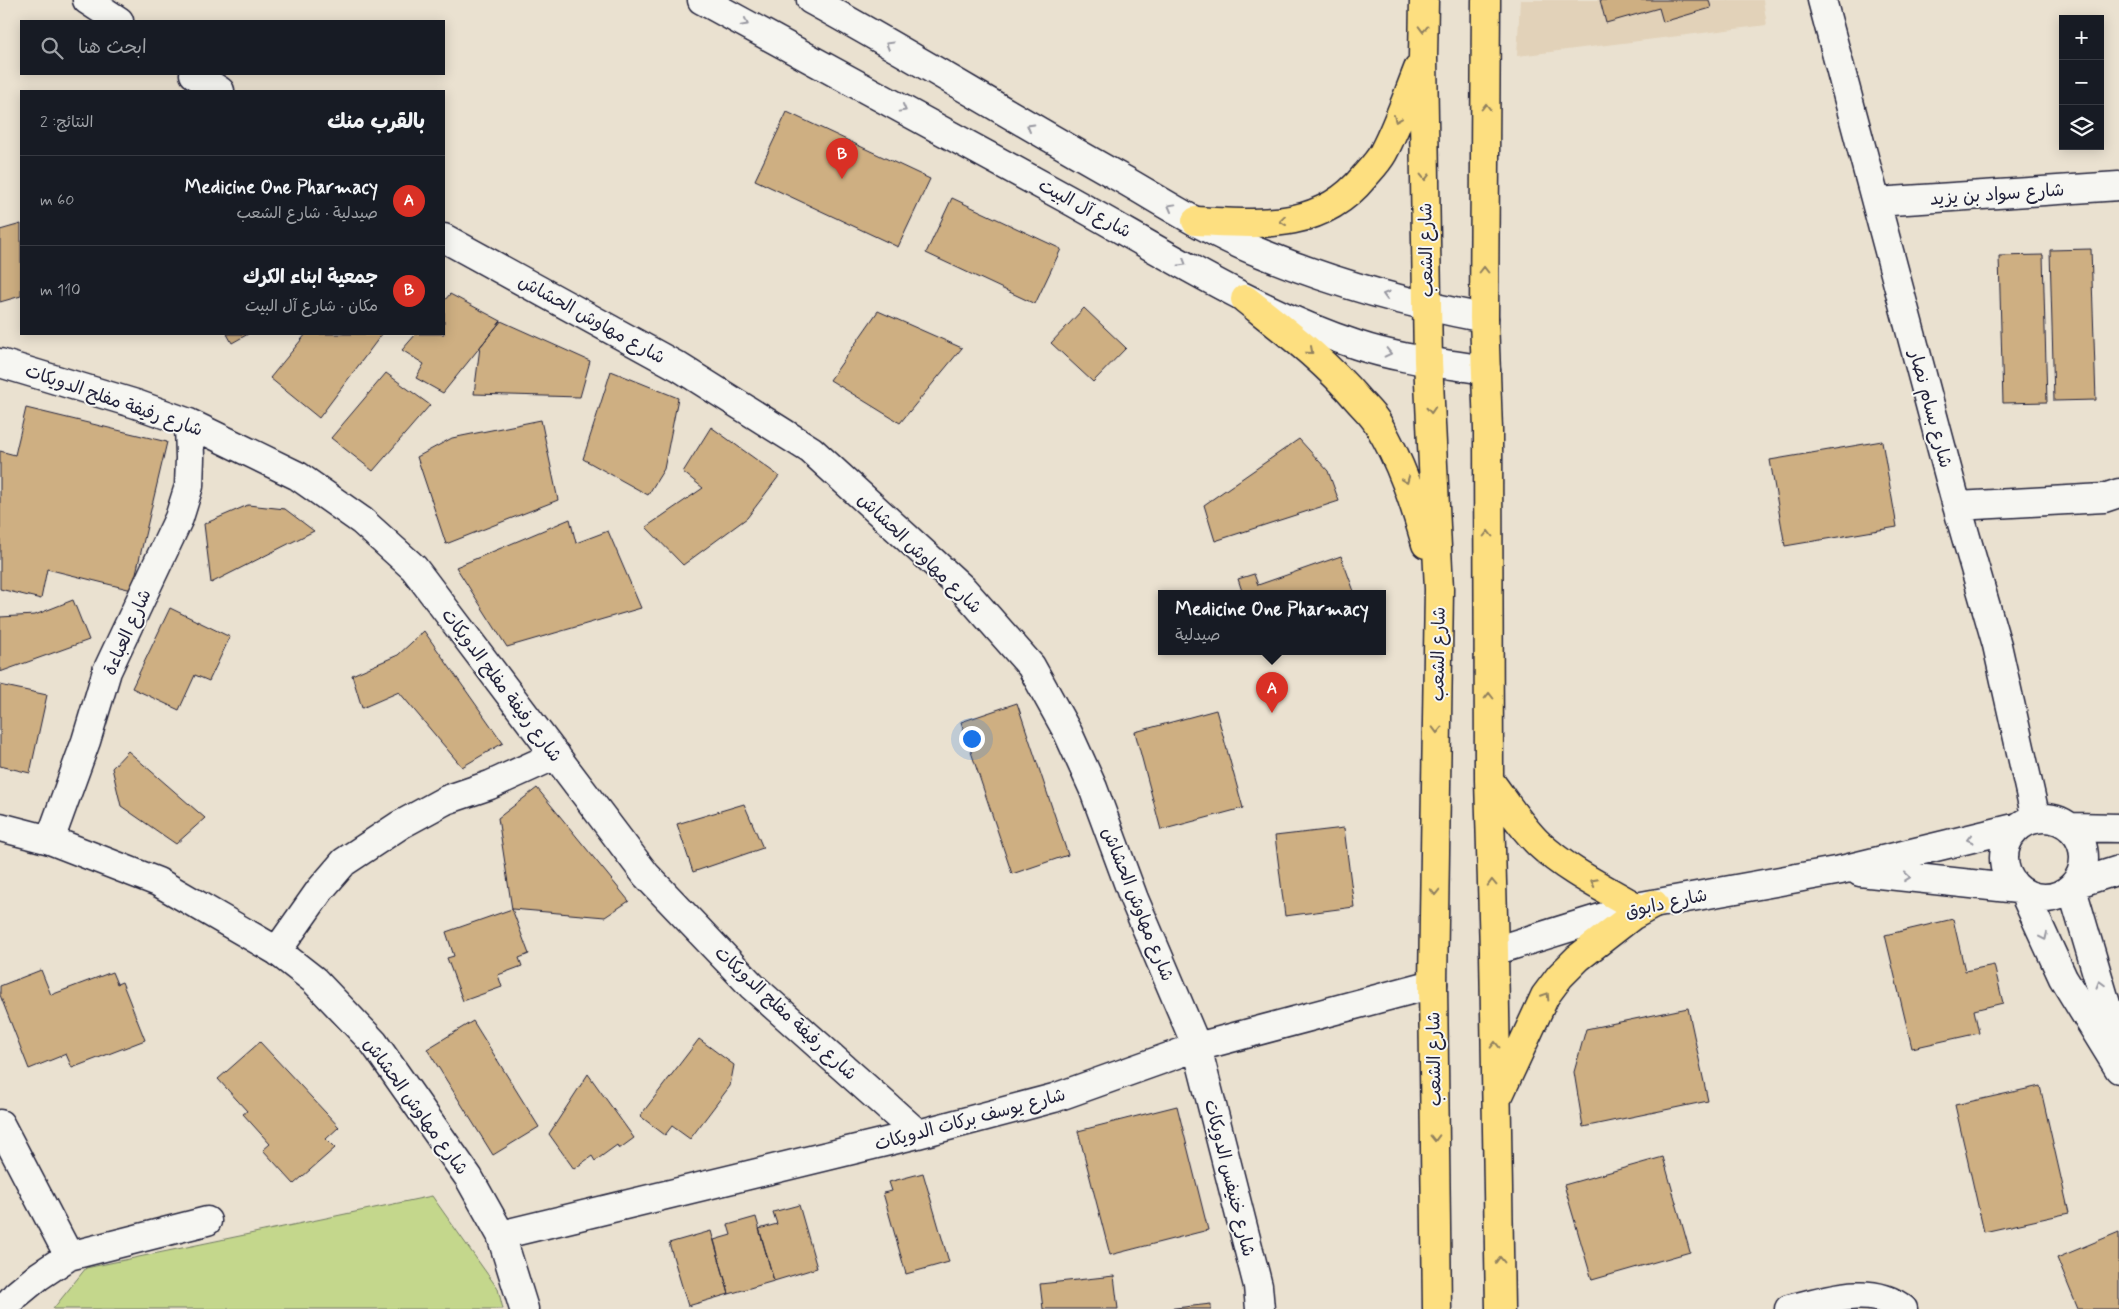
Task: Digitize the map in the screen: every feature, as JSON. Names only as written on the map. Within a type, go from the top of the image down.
[{"type":"main road","name":"شارع الشعب","points":[[1424,0],[1423,58],[1428,361],[1440,589],[1434,984],[1437,1309]]},
{"type":"main road","points":[[1486,0],[1484,318],[1488,430],[1489,780],[1500,1309]]},
{"type":"main road","points":[[1196,221],[1278,222],[1307,216],[1338,203],[1353,191],[1383,154],[1423,58]]},
{"type":"main road","points":[[1245,299],[1312,352],[1345,385],[1377,422],[1396,456],[1412,494],[1440,589]]},
{"type":"main road","points":[[1489,780],[1526,830],[1567,868],[1645,905],[1578,958],[1544,996],[1496,1103]]},
{"type":"street","points":[[87,0],[117,20]]},
{"type":"street","name":"شارع آل البيت","points":[[702,0],[1144,241],[1245,299],[1359,346],[1428,361],[1486,370]]},
{"type":"street","name":"شارع بسام نصار","points":[[1822,0],[1957,506],[1997,644],[2027,823]]},
{"type":"street","points":[[822,3],[1031,128],[1196,221],[1261,254],[1332,280],[1427,307],[1484,318]]},
{"type":"street","points":[[196,75],[218,90]]},
{"type":"street","name":"شارع سواد بن يزيد","points":[[1876,202],[2119,186]]},
{"type":"street","name":"شارع مهاوش الحشاش","points":[[445,239],[679,367],[811,450],[963,589],[1031,666],[1068,733],[1093,788],[1134,899],[1197,1047]]},
{"type":"street","name":"شارع رفيفة مفلح الدويكات","points":[[0,363],[189,422],[298,476],[369,526],[414,568],[646,875],[752,986],[918,1134]]},
{"type":"street","name":"شارع العباءة","points":[[50,840],[86,741],[108,671],[179,518],[189,486],[189,422]]},
{"type":"street","points":[[1957,506],[2104,498],[2119,493]]},
{"type":"street","points":[[277,951],[320,890],[344,862],[400,826],[446,800],[490,785],[556,755]]},
{"type":"street","points":[[2119,1048],[2074,886],[2082,873],[2085,861],[2084,849],[2079,837],[2071,827],[2060,820],[2048,818],[2027,823],[2010,836],[2003,858],[2010,880],[2021,891],[2063,978],[2119,1069]]},
{"type":"street","name":"شارع دابوق","points":[[1494,951],[1645,905],[1841,870],[2027,823]]},
{"type":"street","name":"شارع مهاوش الحشاش","points":[[0,827],[50,840],[158,882],[277,951],[314,980],[374,1043],[469,1178],[501,1235],[524,1309]]},
{"type":"street","points":[[2071,827],[2119,828]]},
{"type":"street","name":"شارع دابوق","points":[[1841,870],[2021,891]]},
{"type":"street","points":[[2021,891],[2043,899],[2063,894],[2074,886],[2119,870]]},
{"type":"street","name":"شارع يوسف بركات الدويكات","points":[[501,1235],[918,1134],[1054,1098],[1197,1047],[1434,984]]},
{"type":"street","name":"شارع خنيفس الدويكات","points":[[1197,1047],[1258,1286],[1260,1309]]},
{"type":"street","points":[[0,1124],[69,1256]]},
{"type":"street","points":[[4,1309],[16,1295],[39,1276],[69,1256],[208,1221]]},
{"type":"street","points":[[1789,1309],[1840,1297],[1861,1296],[1882,1297],[1903,1309]]},
{"type":"shaded area","points":[[1520,0],[1763,0],[1767,25],[1517,56]]},
{"type":"green space","points":[[432,1196],[498,1289],[503,1309],[53,1309],[86,1268]]},
{"type":"building","points":[[1600,0],[1709,0],[1711,8],[1663,22],[1659,8],[1606,23]]},
{"type":"building","points":[[787,112],[930,179],[898,247],[755,180]]},
{"type":"building","points":[[952,198],[1061,249],[1035,304],[926,253]]},
{"type":"building","points":[[20,224],[20,296],[0,302],[0,230]]},
{"type":"building","points":[[2091,249],[2096,400],[2054,401],[2050,250]]},
{"type":"building","points":[[2043,255],[2047,402],[2003,403],[1999,256]]},
{"type":"building","points":[[450,294],[501,321],[443,393],[416,378],[424,364],[402,350],[415,335],[445,335],[445,300]]},
{"type":"building","points":[[1084,308],[1126,348],[1093,382],[1051,343]]},
{"type":"building","points":[[878,311],[962,348],[900,423],[830,380]]},
{"type":"building","points":[[501,321],[590,361],[580,397],[474,394],[480,347]]},
{"type":"building","points":[[228,335],[246,335],[232,343]]},
{"type":"building","points":[[305,335],[381,335],[319,418],[270,378]]},
{"type":"building","points":[[611,371],[678,398],[664,469],[648,495],[583,459]]},
{"type":"building","points":[[386,373],[430,405],[373,471],[331,438]]},
{"type":"building","points":[[26,408],[167,442],[132,590],[47,569],[41,599],[0,589],[0,451],[15,455]]},
{"type":"building","points":[[541,420],[558,500],[446,544],[417,457],[452,438]]},
{"type":"building","points":[[711,427],[779,476],[747,518],[683,565],[646,527],[703,488],[683,472]]},
{"type":"building","points":[[1299,439],[1328,471],[1339,501],[1215,541],[1204,505]]},
{"type":"building","points":[[1882,441],[1897,527],[1785,546],[1770,460]]},
{"type":"building","points":[[248,505],[285,509],[314,531],[211,583],[204,524]]},
{"type":"building","points":[[570,519],[576,543],[608,531],[641,608],[507,647],[456,567]]},
{"type":"building","points":[[1341,556],[1354,590],[1242,590],[1238,579],[1254,574],[1258,585]]},
{"type":"building","points":[[73,600],[89,640],[0,672],[0,617],[35,615]]},
{"type":"building","points":[[170,608],[230,637],[209,681],[195,675],[179,710],[132,688]]},
{"type":"building","points":[[424,631],[503,743],[462,767],[399,692],[362,708],[352,675],[398,655]]},
{"type":"building","points":[[0,685],[47,695],[30,773],[0,766]]},
{"type":"building","points":[[1017,703],[1068,855],[1012,874],[961,722]]},
{"type":"building","points":[[1216,710],[1243,808],[1161,830],[1135,732]]},
{"type":"building","points":[[128,751],[205,818],[176,844],[121,806],[112,768]]},
{"type":"building","points":[[537,788],[629,901],[605,917],[512,909],[498,818]]},
{"type":"building","points":[[744,804],[763,848],[693,872],[677,824]]},
{"type":"building","points":[[1344,828],[1354,907],[1285,916],[1275,836]]},
{"type":"building","points":[[512,909],[529,954],[519,958],[522,966],[498,975],[502,987],[463,1001],[447,958],[454,956],[446,932]]},
{"type":"building","points":[[1953,919],[1965,971],[1994,965],[2003,1003],[1974,1010],[1979,1033],[1912,1048],[1885,935]]},
{"type":"building","points":[[41,970],[51,995],[112,972],[117,984],[122,982],[145,1040],[72,1068],[66,1054],[29,1069],[0,995],[0,986]]},
{"type":"building","points":[[1688,1008],[1708,1101],[1583,1127],[1574,1072],[1586,1029]]},
{"type":"building","points":[[473,1021],[539,1127],[493,1155],[427,1049]]},
{"type":"building","points":[[699,1039],[734,1065],[730,1086],[690,1139],[672,1126],[665,1135],[640,1116]]},
{"type":"building","points":[[260,1042],[339,1127],[326,1139],[335,1148],[294,1184],[263,1150],[270,1144],[243,1114],[247,1111],[218,1079]]},
{"type":"building","points":[[588,1074],[634,1138],[619,1149],[617,1145],[595,1161],[592,1156],[574,1169],[549,1134]]},
{"type":"building","points":[[2040,1086],[2069,1213],[1984,1232],[1955,1105]]},
{"type":"building","points":[[1177,1106],[1208,1230],[1110,1255],[1078,1131]]},
{"type":"building","points":[[1663,1157],[1690,1252],[1592,1280],[1564,1185]]},
{"type":"building","points":[[923,1173],[949,1262],[906,1274],[883,1193],[892,1191],[889,1182]]},
{"type":"building","points":[[799,1205],[817,1268],[774,1281],[759,1229],[777,1224],[773,1212]]},
{"type":"building","points":[[756,1217],[774,1281],[729,1294],[714,1240],[731,1235],[728,1225]]},
{"type":"building","points":[[711,1231],[729,1294],[688,1306],[669,1243]]},
{"type":"building","points":[[2119,1232],[2119,1309],[2078,1309],[2057,1258]]},
{"type":"building","points":[[1114,1276],[1118,1309],[1043,1309],[1040,1284]]},
{"type":"building","points":[[1211,1304],[1211,1309],[1166,1309]]},
{"type":"place","name":"جمعية ابناء الكرك","points":[[842,179]]},
{"type":"place","name":"Medicine One Pharmacy","points":[[1272,713]]}]
